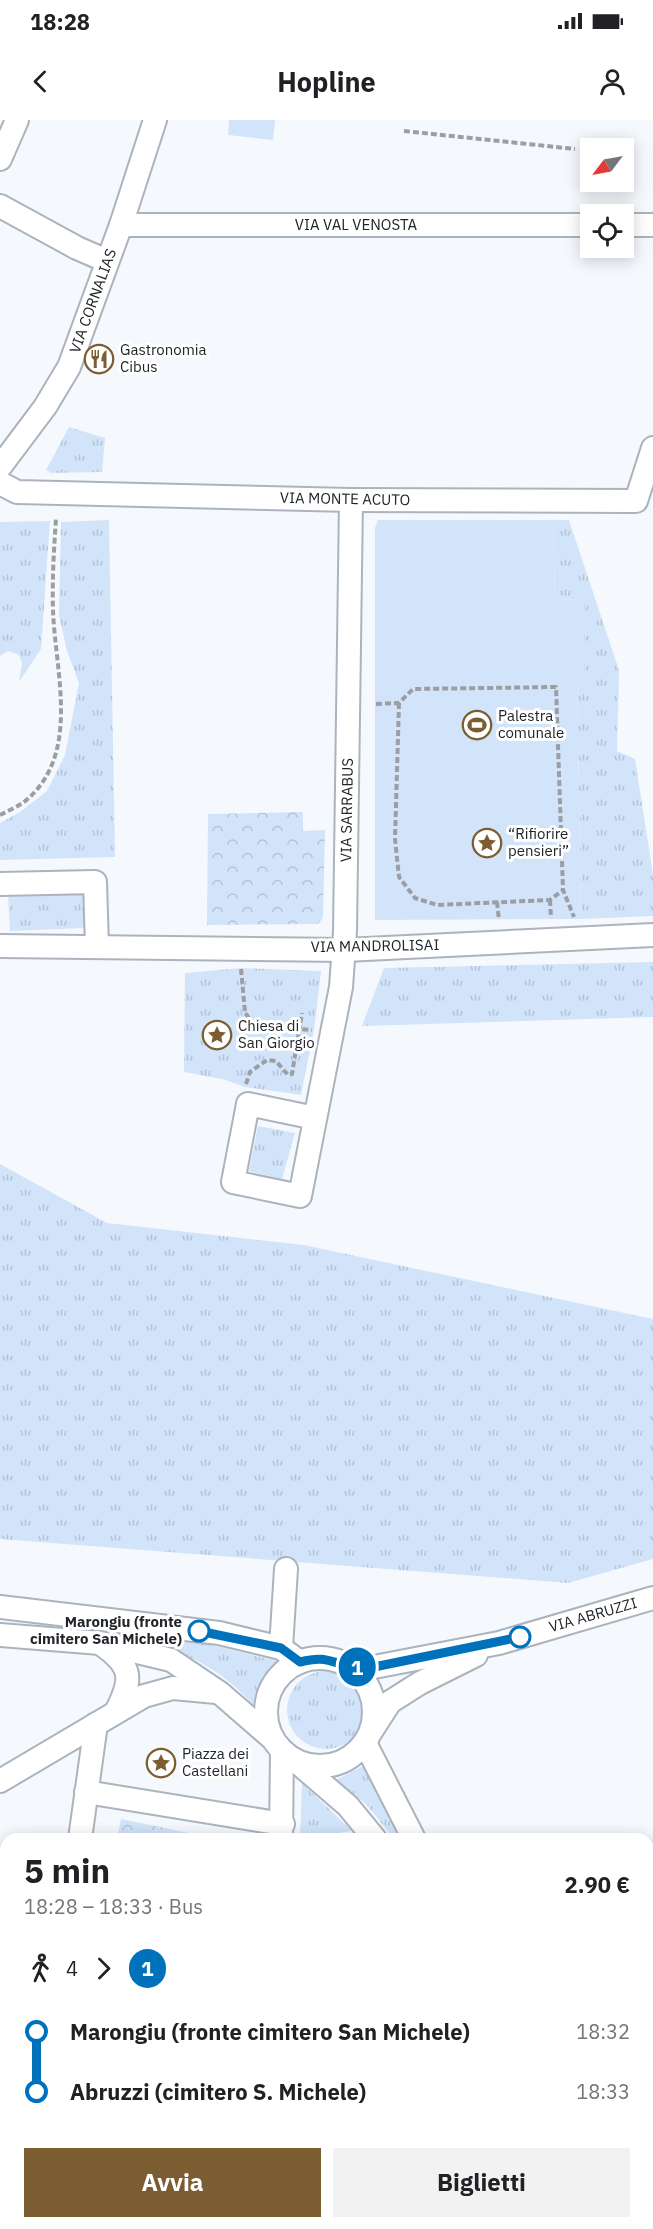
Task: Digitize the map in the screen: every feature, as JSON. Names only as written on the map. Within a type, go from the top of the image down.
[{"type":"street","points":[[0,159],[17,120]]},
{"type":"street","name":"VIA CORNALIAS","points":[[0,467],[45,407],[69,367],[121,225],[155,120]]},
{"type":"street","points":[[0,207],[76,248],[107,261]]},
{"type":"street","name":"VIA VAL VENOSTA","points":[[121,225],[580,225]]},
{"type":"street","points":[[634,225],[653,225]]},
{"type":"street","name":"VIA MONTE ACUTO","points":[[0,483],[17,492],[351,500],[636,501],[653,448]]},
{"type":"street","name":"VIA SARRABUS","points":[[315,1118],[248,1104],[233,1182],[300,1196],[341,987],[345,950],[351,500]]},
{"type":"street","points":[[0,884],[95,882],[97,947]]},
{"type":"street","name":"VIA MANDROLISAI","points":[[0,946],[345,950],[653,935]]},
{"type":"street","points":[[281,1648],[286,1569]]},
{"type":"street","name":"VIA ABRUZZI","points":[[350,1667],[374,1667],[499,1643],[653,1598]]},
{"type":"street","points":[[0,1607],[219,1634],[281,1648],[300,1662]]},
{"type":"street","points":[[0,1635],[100,1643],[171,1660],[220,1693],[348,1806],[370,1833]]},
{"type":"street","points":[[100,1643],[123,1660],[128,1674],[128,1688],[117,1710]]},
{"type":"street","name":"VIA ABRUZZI","points":[[368,1738],[390,1702],[420,1683],[499,1643]]},
{"type":"street","points":[[86,1792],[282,1832],[282,1749],[267,1722],[267,1703],[273,1685],[285,1671],[300,1662],[317,1658],[334,1660],[350,1667],[363,1680],[372,1696],[374,1714],[368,1738],[342,1762],[328,1766],[313,1766],[282,1749]]},
{"type":"street","points":[[0,1781],[144,1696],[173,1688],[220,1693]]},
{"type":"street","points":[[81,1833],[96,1724]]},
{"type":"street","points":[[368,1738],[411,1833]]},
{"type":"path","points":[[404,131],[575,149]]},
{"type":"path","points":[[0,815],[24,802],[40,784],[58,746],[62,706],[53,610],[56,519]]},
{"type":"path","points":[[376,704],[399,703],[413,689],[556,687],[563,890],[574,919],[574,939]]},
{"type":"path","points":[[399,703],[395,839],[399,877],[415,898],[437,905],[550,900],[563,890]]},
{"type":"path","points":[[550,900],[551,919]]},
{"type":"path","points":[[497,902],[499,920]]},
{"type":"path","points":[[241,966],[243,1002],[247,1017],[253,1025],[300,1027],[314,1031]]},
{"type":"path","points":[[245,1087],[250,1072],[267,1060],[276,1061],[288,1075],[292,1074],[302,1013]]},
{"type":"green space","points":[[229,120],[275,120],[273,140],[228,135]]},
{"type":"green space","points":[[69,427],[105,438],[102,472],[51,473],[46,470]]},
{"type":"green space","points":[[109,520],[115,857],[0,860],[0,823],[20,812],[47,791],[65,755],[79,683],[67,651],[59,615],[61,522]]},
{"type":"green space","name":"Palestra comunale","points":[[378,520],[553,520],[555,599],[584,600],[584,670],[577,671],[581,919],[375,920],[375,528]]},
{"type":"green space","points":[[553,520],[569,520],[619,670],[617,751],[635,759],[653,875],[653,916],[581,919],[577,671],[584,670],[584,600],[555,599]]},
{"type":"green space","points":[[50,521],[41,649],[19,682],[22,663],[19,655],[8,651],[0,656],[0,522]]},
{"type":"green space","points":[[303,812],[303,831],[325,830],[323,918],[318,924],[207,925],[208,814]]},
{"type":"green space","points":[[84,893],[85,928],[10,931],[8,894]]},
{"type":"green space","points":[[653,962],[653,1017],[362,1026],[384,968]]},
{"type":"green space","points":[[241,968],[321,971],[314,1031],[301,1095],[245,1087],[226,1080],[184,1072],[185,973]]},
{"type":"green space","points":[[258,1126],[295,1133],[282,1179],[249,1171]]},
{"type":"green space","points":[[0,1164],[107,1223],[304,1245],[653,1319],[653,1559],[568,1583],[0,1539]]},
{"type":"green space","points":[[80,1622],[182,1638],[282,1662],[266,1676],[253,1705],[216,1672],[196,1660],[175,1651],[129,1638],[80,1630]]},
{"type":"green space","points":[[318,1671],[334,1671],[348,1677],[359,1688],[365,1702],[365,1718],[359,1732],[348,1743],[334,1749],[318,1749],[304,1743],[293,1732],[287,1718],[287,1702],[293,1688],[304,1677]]},
{"type":"green space","points":[[369,1763],[379,1797],[400,1833],[389,1833],[367,1805],[336,1780]]},
{"type":"green space","points":[[302,1783],[351,1830],[338,1833],[300,1833]]},
{"type":"green space","points":[[121,1819],[189,1833],[118,1833]]},
{"type":"bus line","name":"1","points":[[199,1631],[281,1648],[300,1662],[317,1658],[334,1660],[350,1667],[374,1667],[520,1637]]},
{"type":"place","name":"Gastronomia Cibus","points":[[99,359]]},
{"type":"place","name":"Palestra comunale","points":[[477,725]]},
{"type":"place","name":"“Rifiorire pensieri”","points":[[487,843]]},
{"type":"place","name":"Chiesa di San Giorgio","points":[[217,1035]]},
{"type":"place","name":"Marongiu (fronte cimitero San Michele)","points":[[199,1631]]},
{"type":"place","name":"Piazza dei Castellani","points":[[161,1763]]}]
